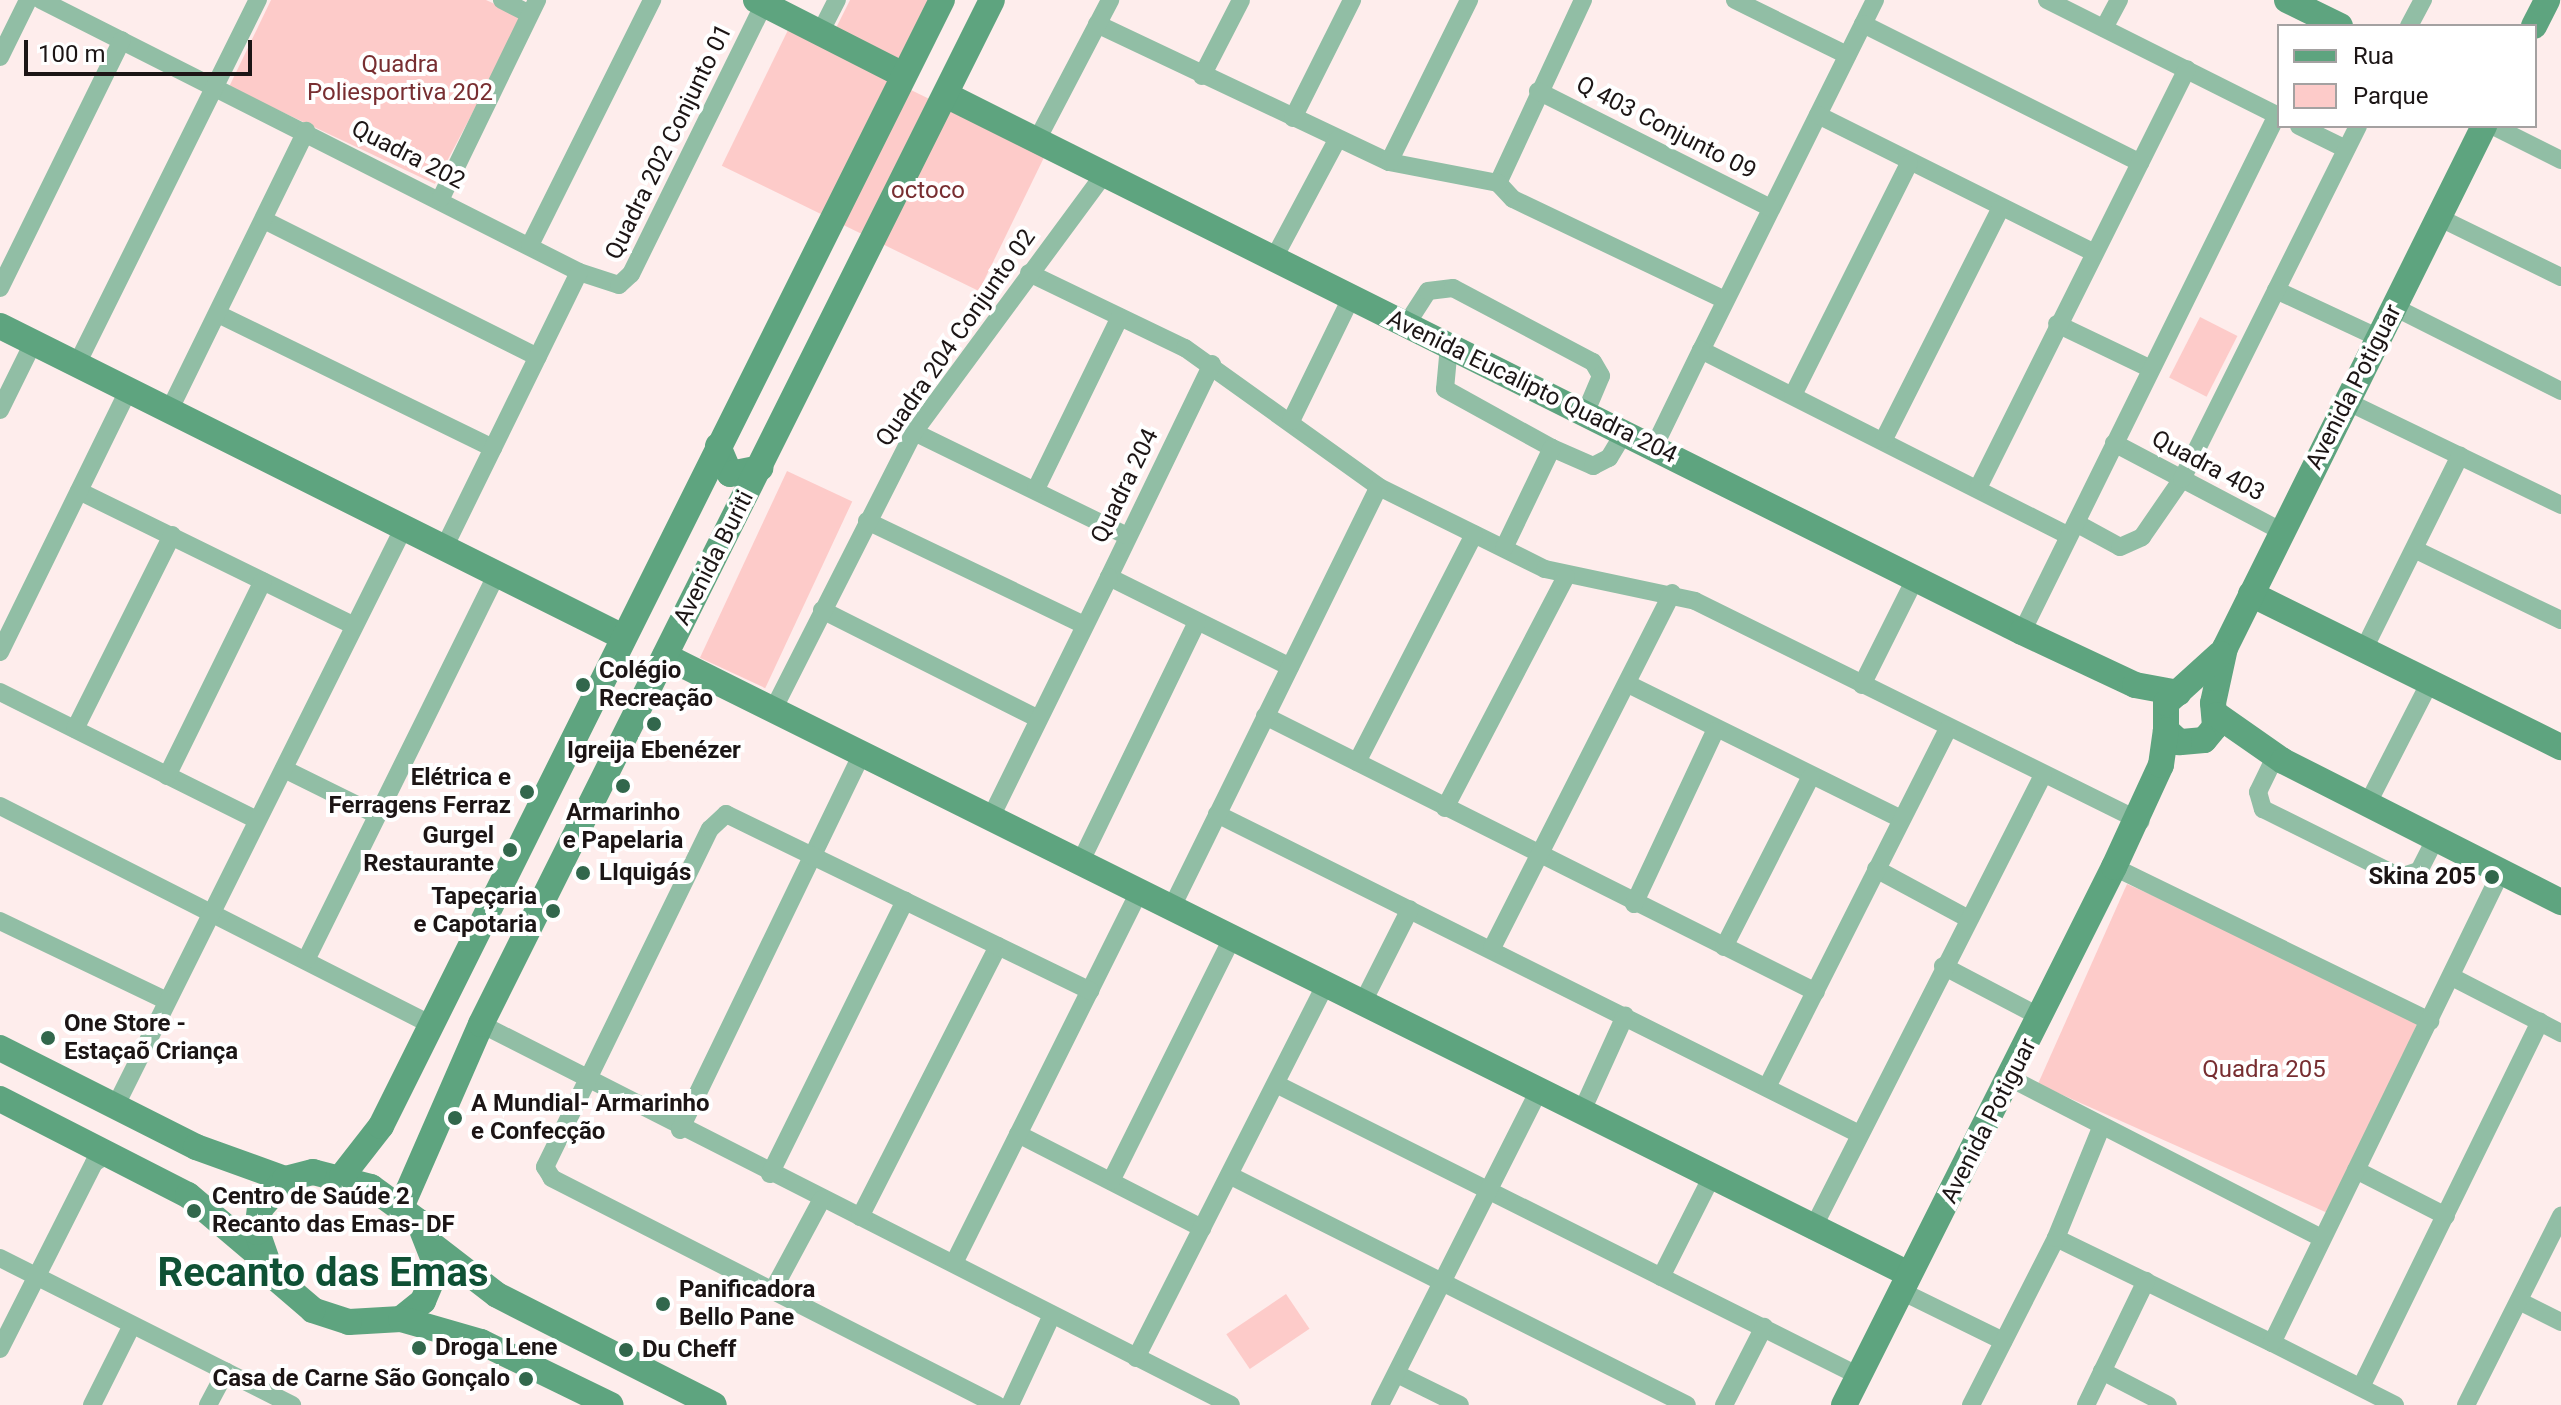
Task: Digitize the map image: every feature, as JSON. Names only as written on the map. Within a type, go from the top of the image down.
[{"type":"street","points":[[0,57],[28,0]]},
{"type":"street","name":"Quadra 202","points":[[41,0],[441,198],[579,272]]},
{"type":"street","points":[[77,364],[258,0]]},
{"type":"street","points":[[441,198],[533,7],[502,0]]},
{"type":"street","points":[[530,245],[652,0]]},
{"type":"street","points":[[821,31],[837,0]]},
{"type":"street","name":"Avenida Buriti","points":[[342,1176],[372,1144],[429,1024],[942,0]]},
{"type":"street","points":[[1038,138],[1110,0]]},
{"type":"street","points":[[1202,76],[1241,0]]},
{"type":"street","points":[[1293,118],[1352,0]]},
{"type":"street","points":[[1389,162],[1469,0]]},
{"type":"street","points":[[1498,183],[1538,91],[1583,0]]},
{"type":"street","points":[[1735,0],[1847,55]]},
{"type":"street","points":[[1654,447],[1875,0]]},
{"type":"street","points":[[2047,0],[2277,115]]},
{"type":"street","points":[[2104,28],[2119,0]]},
{"type":"street","points":[[2287,0],[2336,24]]},
{"type":"street","points":[[2410,24],[2423,0]]},
{"type":"street","points":[[2535,24],[2547,0]]},
{"type":"street","points":[[760,2],[903,75]]},
{"type":"street","name":"Quadra 202 Conjunto 01","points":[[444,548],[579,272],[611,285],[627,281],[760,2]]},
{"type":"street","name":"Avenida Buriti","points":[[402,1205],[481,1024],[948,96],[987,4]]},
{"type":"street","points":[[1097,24],[1389,162],[1498,183],[1513,199],[1725,300]]},
{"type":"street","points":[[1863,24],[2140,163]]},
{"type":"street","points":[[0,288],[122,40]]},
{"type":"street","points":[[1978,488],[2057,324],[2187,69]]},
{"type":"street","name":"Q 403 Conjunto 09","points":[[1538,91],[1771,208]]},
{"type":"street","name":"Avenida Eucalipto Quadra 204","points":[[948,96],[1038,138],[1351,298],[1586,412],[2116,678]]},
{"type":"street","points":[[1818,115],[2000,209],[2093,252]]},
{"type":"street","points":[[2022,632],[2277,118]]},
{"type":"street","points":[[2303,128],[2346,149]]},
{"type":"street","points":[[1701,350],[1978,488],[2120,547],[2135,545],[2182,479],[2357,128]]},
{"type":"street","name":"Avenida Potiguar","points":[[2135,825],[2174,765],[2200,742],[2215,709],[2225,648],[2483,128]]},
{"type":"street","points":[[2497,128],[2561,160]]},
{"type":"street","points":[[169,411],[306,131]]},
{"type":"street","points":[[1274,258],[1337,140]]},
{"type":"street","points":[[867,151],[881,183],[905,177]]},
{"type":"street","points":[[1793,395],[1909,163]]},
{"type":"street","name":"Quadra 204 Conjunto 02","points":[[773,710],[914,432],[1105,173]]},
{"type":"street","points":[[1884,439],[2000,209]]},
{"type":"street","points":[[2438,217],[2561,277]]},
{"type":"street","points":[[264,220],[538,357]]},
{"type":"street","points":[[1029,273],[1212,364],[1379,487],[1566,577],[1672,593],[2043,775],[2135,825]]},
{"type":"street","points":[[1406,325],[1428,291],[1453,288],[1593,362],[1601,376],[1586,412]]},
{"type":"street","points":[[2276,290],[2379,338]]},
{"type":"street","points":[[1291,421],[1351,298]]},
{"type":"street","points":[[2394,307],[2561,391]]},
{"type":"street","points":[[218,314],[493,448]]},
{"type":"street","points":[[1036,489],[1120,317]]},
{"type":"street","points":[[2057,324],[2151,369]]},
{"type":"street","points":[[0,326],[623,637]]},
{"type":"street","points":[[0,410],[33,343]]},
{"type":"street","points":[[1449,346],[1445,389],[1552,448],[1593,466],[1609,458],[1624,433]]},
{"type":"street","name":"Quadra 204","points":[[1212,364],[1125,535],[1109,577],[1290,667]]},
{"type":"street","points":[[0,652],[4,631],[128,391]]},
{"type":"street","points":[[2346,401],[2559,501]]},
{"type":"street","points":[[914,432],[1125,535]]},
{"type":"street","name":"Quadra 403","points":[[2114,443],[2281,531]]},
{"type":"street","points":[[718,446],[730,474],[760,468]]},
{"type":"street","points":[[1504,548],[1552,448]]},
{"type":"street","points":[[2364,649],[2416,550],[2460,456]]},
{"type":"street","points":[[1171,909],[1379,487]]},
{"type":"street","points":[[79,491],[354,626]]},
{"type":"street","points":[[690,507],[713,498],[728,528]]},
{"type":"street","points":[[867,521],[1084,625]]},
{"type":"street","points":[[116,1105],[403,529]]},
{"type":"street","points":[[1357,762],[1474,534]]},
{"type":"street","points":[[75,729],[172,535]]},
{"type":"street","points":[[2416,550],[2561,620]]},
{"type":"street","points":[[306,960],[375,814],[497,574]]},
{"type":"street","points":[[991,817],[1037,718],[1109,577]]},
{"type":"street","points":[[1445,808],[1566,577]]},
{"type":"street","points":[[1862,685],[1916,577]]},
{"type":"street","points":[[167,776],[263,581]]},
{"type":"street","points":[[1492,948],[1672,593]]},
{"type":"street","points":[[2251,594],[2561,747]]},
{"type":"street","points":[[822,610],[1037,718]]},
{"type":"street","points":[[1080,863],[1197,622]]},
{"type":"street","name":"Avenida Potiguar","points":[[1844,1405],[2012,1079],[2135,825],[2161,765],[2164,726],[2182,692],[2225,648]]},
{"type":"street","points":[[665,656],[1812,1230],[2003,1341]]},
{"type":"street","points":[[2116,678],[2182,692],[2215,709],[2277,759]]},
{"type":"street","points":[[2116,678],[2179,742],[2240,744],[2277,759],[2561,902]]},
{"type":"street","points":[[2367,805],[2430,682]]},
{"type":"street","points":[[1628,684],[1810,778],[1901,819]]},
{"type":"street","points":[[0,692],[257,820]]},
{"type":"street","points":[[1265,716],[1634,904],[1816,992]]},
{"type":"street","points":[[1767,1087],[1948,729]]},
{"type":"street","points":[[1634,904],[1715,731]]},
{"type":"street","points":[[680,1130],[861,756]]},
{"type":"street","points":[[2277,759],[2258,792],[2263,809],[2400,877],[2419,871],[2435,839]]},
{"type":"street","points":[[284,769],[375,814]]},
{"type":"street","points":[[1812,1230],[1857,1133],[2043,775]]},
{"type":"street","points":[[1724,947],[1810,778]]},
{"type":"street","points":[[0,806],[429,1024]]},
{"type":"street","points":[[997,1405],[547,1172],[586,1083],[718,819],[735,814],[1090,991]]},
{"type":"street","points":[[1217,814],[1492,948],[1857,1133]]},
{"type":"street","points":[[2114,867],[2430,1021]]},
{"type":"street","points":[[1876,869],[1967,918]]},
{"type":"street","points":[[2272,1343],[2501,872]]},
{"type":"street","points":[[954,1263],[1138,894]]},
{"type":"street","points":[[770,1174],[905,901]]},
{"type":"street","points":[[1362,1004],[1410,909]]},
{"type":"street","points":[[0,921],[167,1001]]},
{"type":"street","points":[[1111,1181],[1231,940]]},
{"type":"street","points":[[860,1217],[998,946]]},
{"type":"street","points":[[1943,966],[2042,1018]]},
{"type":"street","points":[[2452,977],[2561,1033]]},
{"type":"street","points":[[1136,1358],[1325,986]]},
{"type":"street","points":[[1581,1113],[1625,1016]]},
{"type":"street","points":[[2361,1387],[2540,1022]]},
{"type":"street","points":[[481,1024],[586,1083],[954,1263],[1231,1405]]},
{"type":"street","points":[[0,1048],[196,1147],[285,1179],[342,1176],[402,1205],[431,1244],[497,1295],[714,1405]]},
{"type":"street","points":[[2012,1079],[2101,1128],[2322,1238]]},
{"type":"street","points":[[1276,1084],[1859,1376]]},
{"type":"street","points":[[1380,1405],[1538,1092]]},
{"type":"street","points":[[0,1099],[98,1155],[198,1201],[261,1257],[313,1310],[349,1322],[401,1319],[481,1342],[611,1405]]},
{"type":"street","points":[[1971,1405],[2056,1238],[2101,1128]]},
{"type":"street","points":[[1018,1134],[1202,1228]]},
{"type":"street","points":[[0,1349],[98,1155]]},
{"type":"street","points":[[2356,1170],[2446,1216]]},
{"type":"street","points":[[1231,1176],[1687,1405]]},
{"type":"street","points":[[261,1257],[260,1209],[285,1179]]},
{"type":"street","points":[[1661,1277],[1710,1180]]},
{"type":"street","points":[[773,1290],[822,1199]]},
{"type":"street","points":[[2466,1405],[2561,1216]]},
{"type":"street","points":[[2056,1238],[2395,1405]]},
{"type":"street","points":[[401,1319],[433,1286],[431,1244]]},
{"type":"street","points":[[0,1258],[292,1405]]},
{"type":"street","points":[[2086,1405],[2146,1281]]},
{"type":"street","points":[[2519,1301],[2561,1322]]},
{"type":"street","points":[[1010,1405],[1052,1315]]},
{"type":"street","points":[[92,1405],[132,1325]]},
{"type":"street","points":[[1724,1405],[1764,1327]]},
{"type":"street","points":[[208,1405],[226,1371]]},
{"type":"street","points":[[2102,1371],[2168,1405]]},
{"type":"street","points":[[1397,1374],[1460,1405]]},
{"type":"green space","name":"Quadra Poliesportiva 202","points":[[271,0],[486,0],[523,17],[435,184],[229,87]]},
{"type":"green space","points":[[850,0],[929,0],[898,62],[836,28]]},
{"type":"green space","name":"octoco","points":[[788,30],[1045,155],[979,291],[722,166]]},
{"type":"green space","points":[[2200,317],[2237,336],[2207,397],[2169,378]]},
{"type":"green space","points":[[787,471],[852,501],[765,688],[700,658]]},
{"type":"green space","name":"Quadra 205","points":[[2127,884],[2421,1015],[2332,1215],[2038,1084]]},
{"type":"green space","points":[[1286,1294],[1309,1329],[1250,1369],[1226,1334]]},
{"type":"place","name":"Colégio Recreação","points":[[583,685]]},
{"type":"place","name":"Igreija Ebenézer","points":[[654,724]]},
{"type":"place","name":"Armarinho e Papelaria","points":[[623,786]]},
{"type":"place","name":"Elétrica e Ferragens Ferraz","points":[[527,792]]},
{"type":"place","name":"Gurgel Restaurante","points":[[510,850]]},
{"type":"place","name":"LIquigás","points":[[583,873]]},
{"type":"place","name":"Skina 205","points":[[2492,877]]},
{"type":"place","name":"Tapeçaria e Capotaria","points":[[553,911]]},
{"type":"place","name":"One Store - Estaçaõ Criança","points":[[48,1038]]},
{"type":"place","name":"A Mundial- Armarinho e Confecção","points":[[455,1118]]},
{"type":"place","name":"Centro de Saúde 2 Recanto das Emas- DF","points":[[194,1211]]},
{"type":"place","name":"Panificadora Bello Pane","points":[[663,1304]]},
{"type":"place","name":"Droga Lene","points":[[419,1348]]},
{"type":"place","name":"Du Cheff","points":[[626,1350]]},
{"type":"place","name":"Casa de Carne São Gonçalo","points":[[526,1379]]},
{"type":"district","name":"Recanto das Emas","points":[[323,1273]]}]
